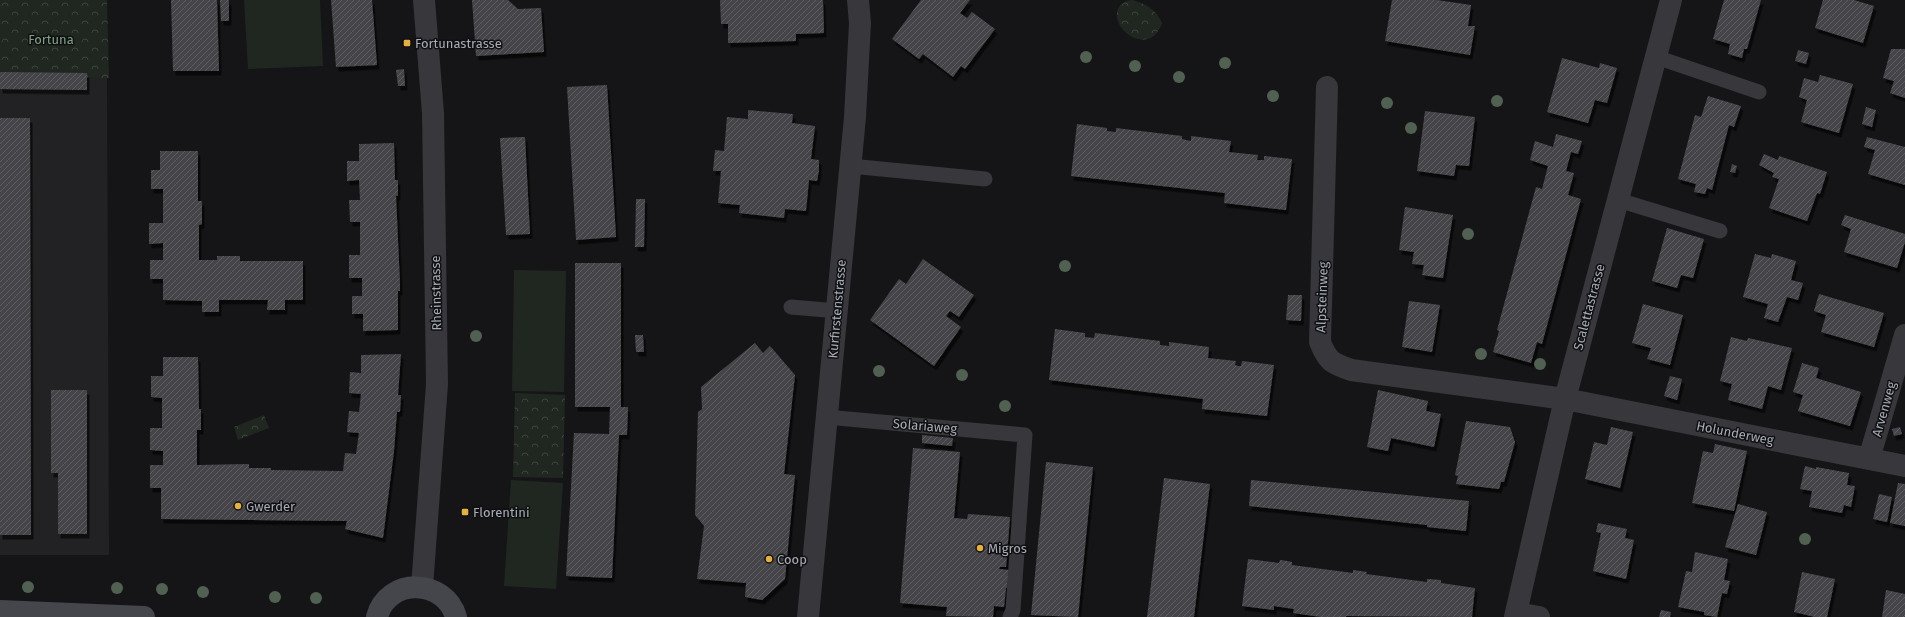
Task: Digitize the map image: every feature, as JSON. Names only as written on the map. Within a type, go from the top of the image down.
[{"type":"main road","points":[[377,617],[386,600],[396,592],[408,587],[422,587],[433,590],[443,596],[451,605],[456,617]]},
{"type":"main road","points":[[0,611],[144,617]]},
{"type":"street","name":"Rheinstrasse","points":[[422,587],[437,384],[433,113],[424,0]]},
{"type":"street","name":"Kurfirstenstrasse","points":[[808,617],[826,417],[838,310],[850,166],[860,23],[858,0]]},
{"type":"street","name":"Scalettastrasse","points":[[1515,615],[1564,399],[1671,0]]},
{"type":"street","name":"Alpsteinweg","points":[[1327,88],[1320,342],[1331,363],[1351,370],[1564,399]]},
{"type":"street","name":"Arvenweg","points":[[1869,459],[1905,335]]},
{"type":"street","name":"Holunderweg","points":[[1564,399],[1905,466]]},
{"type":"street","points":[[1515,615],[1540,617]]},
{"type":"lane","points":[[1656,57],[1759,92]]},
{"type":"lane","points":[[850,166],[985,179]]},
{"type":"lane","points":[[1618,200],[1720,231]]},
{"type":"lane","points":[[791,308],[838,310]]},
{"type":"lane","name":"Solariaweg","points":[[826,417],[1025,435],[1021,511],[1013,610],[1010,617]]},
{"type":"shaded area","name":"Fortuna","points":[[0,78],[107,78],[109,555],[0,555]]},
{"type":"green space","name":"Fortuna","points":[[0,0],[107,0],[109,78],[0,77]]},
{"type":"green space","points":[[244,0],[320,0],[323,66],[248,69]]},
{"type":"green space","points":[[1132,0],[1142,3],[1150,8],[1160,18],[1162,23],[1156,34],[1148,39],[1140,39],[1131,36],[1124,31],[1119,23],[1117,15],[1119,7],[1126,1]]},
{"type":"green space","points":[[514,270],[566,271],[564,392],[512,391]]},
{"type":"green space","points":[[515,393],[565,395],[563,478],[513,477]]},
{"type":"green space","points":[[264,415],[269,428],[238,440],[234,427]]},
{"type":"green space","points":[[511,480],[563,483],[556,589],[504,586]]},
{"type":"building","points":[[171,0],[217,0],[219,71],[173,71]]},
{"type":"building","points":[[220,0],[229,0],[229,21],[221,21]]},
{"type":"building","points":[[331,0],[372,0],[377,65],[336,67]]},
{"type":"building","points":[[472,0],[508,0],[518,9],[541,8],[544,52],[476,56]]},
{"type":"building","points":[[720,0],[823,0],[824,33],[796,34],[796,41],[728,43],[728,24],[721,24]]},
{"type":"building","points":[[921,0],[970,0],[960,13],[967,18],[972,12],[995,29],[965,69],[961,66],[953,77],[923,54],[919,59],[892,39]]},
{"type":"building","points":[[1392,0],[1437,0],[1471,5],[1468,26],[1475,26],[1470,55],[1385,41]]},
{"type":"building","points":[[1724,0],[1761,0],[1747,49],[1744,49],[1742,58],[1728,54],[1730,44],[1713,39]]},
{"type":"building","points":[[1823,0],[1854,0],[1874,6],[1863,43],[1815,28]]},
{"type":"building","points":[[1891,49],[1905,49],[1905,98],[1890,93],[1894,81],[1883,78]]},
{"type":"building","points":[[1798,50],[1809,53],[1806,64],[1795,61]]},
{"type":"building","points":[[1562,58],[1599,68],[1600,63],[1617,68],[1607,103],[1595,100],[1588,123],[1547,112]]},
{"type":"building","points":[[404,69],[405,86],[398,86],[396,70]]},
{"type":"building","points":[[0,72],[87,73],[87,90],[0,89]]},
{"type":"building","points":[[1820,75],[1853,84],[1839,133],[1801,122],[1807,100],[1799,97],[1804,78],[1818,82]]},
{"type":"building","points":[[607,85],[616,237],[576,240],[567,87]]},
{"type":"building","points":[[1708,96],[1741,106],[1734,127],[1729,125],[1712,190],[1707,188],[1705,194],[1694,192],[1696,184],[1678,179],[1695,115],[1701,117]]},
{"type":"building","points":[[1866,107],[1876,110],[1872,127],[1862,124]]},
{"type":"building","points":[[748,110],[793,114],[792,123],[815,126],[811,159],[819,160],[819,170],[817,181],[809,180],[806,211],[785,209],[784,218],[739,213],[740,205],[718,203],[721,171],[713,171],[715,150],[724,151],[727,117],[748,119]]},
{"type":"building","points":[[1425,111],[1475,117],[1469,166],[1456,165],[1454,176],[1417,171]]},
{"type":"building","points":[[0,118],[30,118],[31,535],[0,535]]},
{"type":"building","points":[[1077,124],[1107,128],[1107,131],[1116,132],[1116,128],[1182,136],[1182,139],[1191,141],[1191,136],[1231,141],[1229,152],[1258,155],[1257,160],[1264,160],[1264,156],[1292,159],[1286,210],[1224,203],[1225,193],[1071,176]]},
{"type":"building","points":[[1556,134],[1582,141],[1578,154],[1571,152],[1566,171],[1574,173],[1568,195],[1581,199],[1542,344],[1537,342],[1531,363],[1493,352],[1499,331],[1497,330],[1536,187],[1542,189],[1548,166],[1530,160],[1535,141],[1553,147]]},
{"type":"building","points":[[525,137],[530,234],[506,235],[500,138]]},
{"type":"building","points":[[1867,137],[1905,147],[1905,185],[1868,174],[1875,150],[1864,147]]},
{"type":"building","points":[[394,143],[395,180],[398,180],[398,196],[396,196],[400,291],[398,291],[398,330],[363,331],[363,314],[352,314],[352,296],[362,296],[362,278],[349,278],[349,255],[360,255],[360,222],[350,222],[349,200],[360,200],[359,180],[347,181],[347,161],[359,161],[359,144]]},
{"type":"building","points":[[160,151],[198,151],[198,201],[202,201],[202,224],[199,225],[199,260],[217,260],[217,256],[240,256],[240,261],[303,261],[303,300],[285,300],[285,310],[267,310],[268,300],[219,300],[219,312],[202,312],[202,301],[163,300],[163,279],[150,279],[150,260],[163,260],[163,243],[149,244],[149,223],[163,223],[163,189],[151,189],[151,170],[160,170]]},
{"type":"building","points":[[1764,154],[1778,160],[1779,156],[1827,172],[1820,194],[1817,193],[1807,221],[1769,208],[1779,179],[1772,177],[1774,173],[1759,165]]},
{"type":"building","points":[[1732,164],[1737,166],[1735,173],[1730,172]]},
{"type":"building","points":[[636,199],[645,199],[644,247],[635,247]]},
{"type":"building","points":[[1405,207],[1453,215],[1443,278],[1422,275],[1424,265],[1412,264],[1414,252],[1399,250]]},
{"type":"building","points":[[1845,215],[1905,234],[1905,242],[1897,268],[1844,252],[1851,229],[1841,225]]},
{"type":"building","points":[[1667,228],[1704,239],[1693,278],[1681,275],[1677,288],[1652,281]]},
{"type":"building","points":[[1755,254],[1771,258],[1772,254],[1796,261],[1791,280],[1803,283],[1798,300],[1787,297],[1778,322],[1764,318],[1768,304],[1743,297]]},
{"type":"building","points":[[923,259],[974,295],[959,317],[950,311],[946,316],[961,327],[934,366],[870,320],[899,279],[906,284]]},
{"type":"building","points":[[575,263],[621,263],[621,407],[628,407],[627,435],[619,435],[612,578],[566,576],[574,433],[609,434],[610,407],[575,407]]},
{"type":"building","points":[[1819,294],[1884,313],[1874,347],[1821,332],[1826,315],[1814,311]]},
{"type":"building","points":[[1288,295],[1302,295],[1301,321],[1286,320]]},
{"type":"building","points":[[1409,301],[1440,305],[1432,352],[1402,347]]},
{"type":"building","points":[[1643,304],[1683,315],[1670,365],[1647,359],[1651,348],[1632,343]]},
{"type":"building","points":[[1055,329],[1085,333],[1085,337],[1094,338],[1095,333],[1160,341],[1160,345],[1169,346],[1169,342],[1209,347],[1208,358],[1236,361],[1235,365],[1238,366],[1241,366],[1242,361],[1274,365],[1267,416],[1202,409],[1203,399],[1049,380]]},
{"type":"building","points":[[635,335],[643,335],[644,352],[636,352]]},
{"type":"building","points":[[1731,337],[1747,341],[1748,338],[1792,348],[1781,390],[1768,386],[1762,409],[1728,400],[1732,384],[1720,381]]},
{"type":"building","points":[[755,343],[763,353],[770,346],[795,375],[784,474],[795,475],[785,579],[762,600],[745,597],[746,583],[697,579],[704,526],[695,515],[698,412],[702,409],[701,387]]},
{"type":"building","points":[[401,354],[398,395],[401,395],[400,412],[397,412],[394,451],[383,538],[345,529],[347,521],[161,519],[161,488],[150,488],[150,465],[163,465],[163,451],[150,450],[150,428],[162,428],[162,398],[151,397],[151,376],[163,376],[163,357],[198,357],[201,430],[197,430],[197,465],[249,464],[249,468],[271,468],[271,470],[343,471],[345,453],[356,454],[359,433],[347,432],[349,411],[359,412],[361,394],[349,393],[350,372],[361,373],[361,355]]},
{"type":"building","points":[[1802,363],[1819,368],[1816,378],[1861,392],[1850,426],[1798,411],[1803,395],[1793,392]]},
{"type":"building","points":[[1670,376],[1682,379],[1677,400],[1664,396]]},
{"type":"building","points":[[51,390],[87,390],[87,534],[58,534],[58,473],[51,473]]},
{"type":"building","points":[[1378,390],[1428,401],[1426,411],[1441,414],[1434,447],[1391,438],[1388,451],[1367,447]]},
{"type":"building","points":[[1466,421],[1510,427],[1515,442],[1504,482],[1501,482],[1499,489],[1456,484],[1458,476],[1455,475]]},
{"type":"building","points":[[1611,427],[1633,432],[1620,488],[1585,479],[1594,442],[1607,445]]},
{"type":"building","points":[[1900,427],[1902,434],[1894,436],[1892,429]]},
{"type":"building","points":[[922,435],[953,438],[952,446],[922,443]]},
{"type":"building","points":[[1715,444],[1747,451],[1734,511],[1692,503],[1703,451],[1713,453]]},
{"type":"building","points":[[913,448],[960,452],[954,518],[967,519],[968,514],[1010,517],[1006,567],[1000,567],[999,569],[1009,570],[1004,607],[994,606],[993,617],[946,616],[947,607],[900,603]]},
{"type":"building","points":[[1046,462],[1093,467],[1078,617],[1031,615]]},
{"type":"building","points":[[1805,466],[1816,469],[1816,467],[1849,473],[1847,485],[1855,486],[1851,507],[1844,505],[1842,513],[1809,507],[1812,491],[1800,489]]},
{"type":"building","points":[[1164,478],[1210,484],[1194,617],[1147,617]]},
{"type":"building","points":[[1251,480],[1469,501],[1466,531],[1427,527],[1427,525],[1249,506]]},
{"type":"building","points":[[1898,483],[1905,484],[1905,526],[1890,523]]},
{"type":"building","points":[[1879,494],[1892,497],[1887,522],[1873,519]]},
{"type":"building","points":[[1738,504],[1767,512],[1756,555],[1725,547]]},
{"type":"building","points":[[1598,523],[1627,529],[1625,538],[1634,540],[1626,579],[1593,571],[1601,533],[1596,532]]},
{"type":"building","points":[[1695,552],[1728,559],[1724,580],[1730,581],[1727,594],[1722,593],[1717,617],[1704,615],[1704,612],[1678,607],[1686,571],[1692,572]]},
{"type":"building","points":[[1248,559],[1279,563],[1280,560],[1292,562],[1292,565],[1353,573],[1353,570],[1367,572],[1366,574],[1427,582],[1427,579],[1441,580],[1441,583],[1475,588],[1472,617],[1321,617],[1293,613],[1294,609],[1274,606],[1274,610],[1242,606]]},
{"type":"building","points":[[1802,572],[1835,579],[1827,617],[1815,617],[1794,612]]},
{"type":"building","points":[[1886,590],[1905,594],[1905,617],[1882,617]]},
{"type":"building","points":[[1661,610],[1671,612],[1670,617],[1659,617]]},
{"type":"place","name":"Fortunastrasse","points":[[407,43]]},
{"type":"place","name":"Gwerder","points":[[238,506]]},
{"type":"place","name":"Florentini","points":[[465,512]]},
{"type":"place","name":"Migros","points":[[980,548]]},
{"type":"place","name":"Coop","points":[[769,559]]}]
